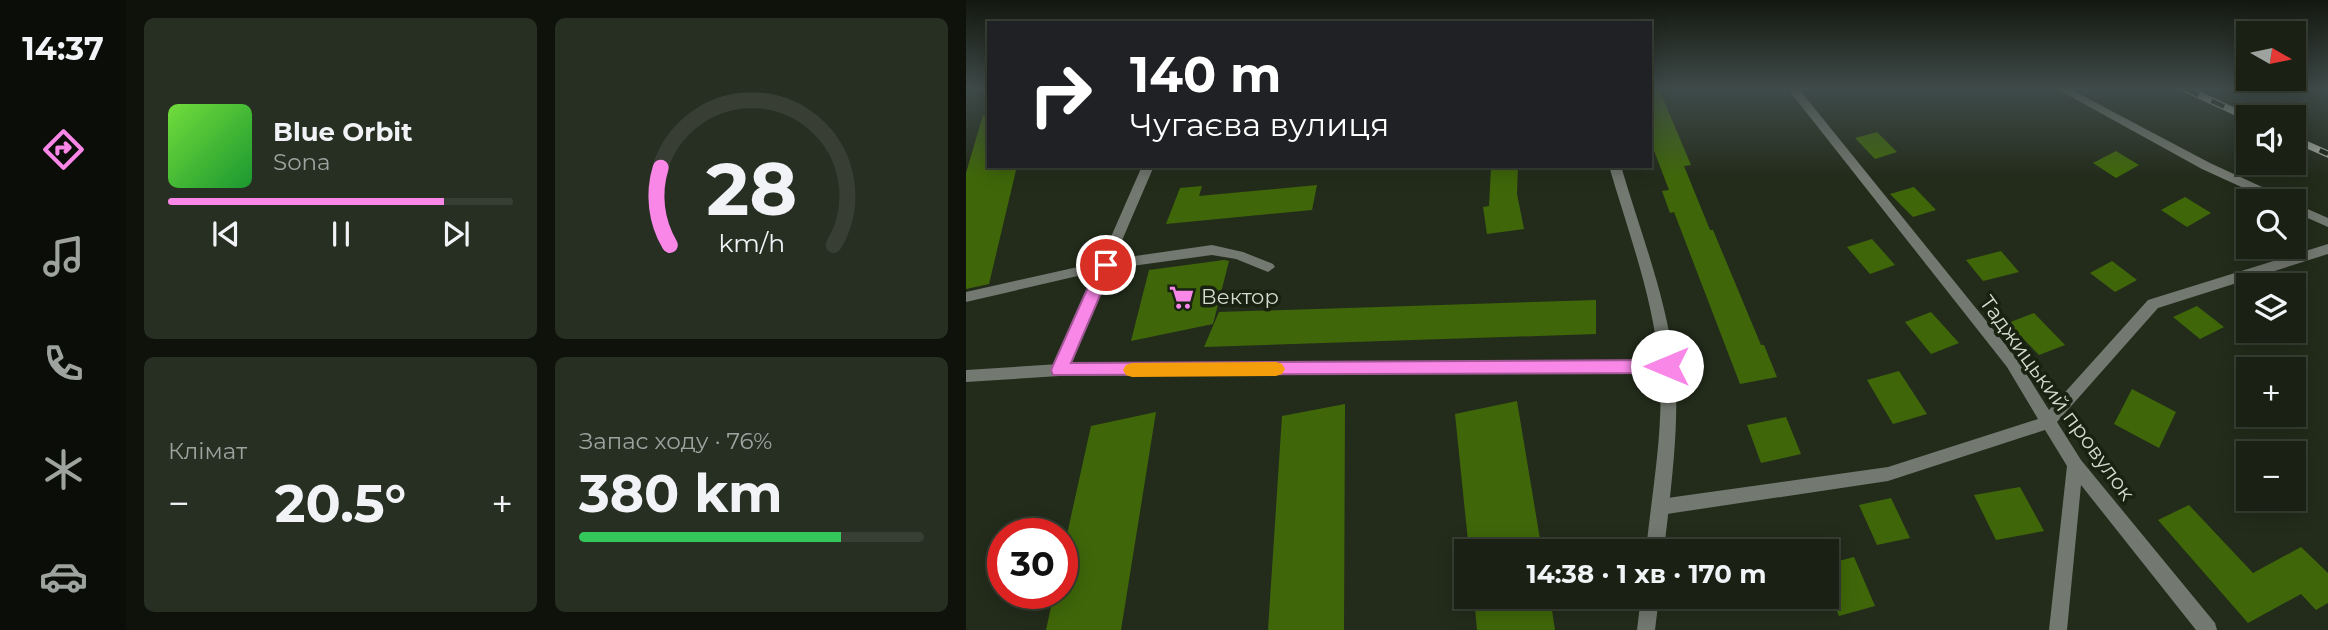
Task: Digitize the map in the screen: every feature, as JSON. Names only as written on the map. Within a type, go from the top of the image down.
[{"type":"street","name":"Таджицький провулок","points":[[1816,118],[2012,363],[2075,465],[2207,630]]},
{"type":"street","points":[[2117,118],[2206,166],[2256,189]]},
{"type":"street","points":[[1059,370],[1147,168]]},
{"type":"street","points":[[1616,168],[1661,323],[1667,366],[1668,411],[1656,539]]},
{"type":"street","points":[[2306,213],[2328,223]]},
{"type":"street","points":[[966,297],[1106,265],[1212,250],[1238,255],[1268,267]]},
{"type":"street","points":[[1660,507],[1888,474],[2048,422],[2154,304],[2326,251]]},
{"type":"street","points":[[966,376],[1059,370],[1667,366]]},
{"type":"street","points":[[2058,630],[2075,465]]},
{"type":"street","points":[[1646,630],[1649,609]]},
{"type":"building","points":[[982,118],[987,118],[987,168],[1017,168],[989,284],[966,289],[966,173]]},
{"type":"building","points":[[1652,118],[1671,118],[1691,165],[1684,166],[1710,230],[1713,230],[1777,377],[1740,384],[1674,212],[1670,213],[1662,191],[1669,190],[1652,145]]},
{"type":"building","points":[[1877,132],[1897,152],[1875,159],[1855,138]]},
{"type":"building","points":[[2116,151],[2139,165],[2116,178],[2093,163]]},
{"type":"building","points":[[1491,168],[1518,168],[1517,194],[1524,229],[1487,234],[1483,207],[1489,206]]},
{"type":"building","points":[[1317,185],[1312,210],[1166,224],[1180,188],[1202,186],[1199,196]]},
{"type":"building","points":[[1914,187],[1936,210],[1913,217],[1890,194]]},
{"type":"building","points":[[2185,197],[2211,213],[2187,227],[2161,210]]},
{"type":"building","points":[[1872,239],[1895,265],[1870,274],[1847,247]]},
{"type":"building","points":[[2001,251],[2019,272],[1983,281],[1966,260]]},
{"type":"building","name":"Вектор","points":[[1229,261],[1213,324],[1131,341],[1149,270]]},
{"type":"building","points":[[2112,261],[2137,280],[2115,292],[2090,273]]},
{"type":"building","points":[[1596,300],[1596,334],[1204,347],[1219,312]]},
{"type":"building","points":[[2197,306],[2224,327],[2200,339],[2173,317]]},
{"type":"building","points":[[1931,312],[1959,343],[1931,354],[1905,322]]},
{"type":"building","points":[[2034,313],[2065,345],[2039,355],[2008,323]]},
{"type":"building","points":[[1899,371],[1927,414],[1893,424],[1867,380]]},
{"type":"building","points":[[2132,389],[2176,412],[2159,448],[2114,424]]},
{"type":"building","points":[[1517,401],[1540,539],[1468,539],[1455,414]]},
{"type":"building","points":[[1345,404],[1344,630],[1268,630],[1282,416]]},
{"type":"building","points":[[1156,412],[1121,630],[1046,630],[1051,609],[1078,609],[1078,518],[1071,518],[1091,426]]},
{"type":"building","points":[[1786,417],[1801,454],[1761,463],[1747,425]]},
{"type":"building","points":[[2020,487],[2044,531],[1996,540],[1974,495]]},
{"type":"building","points":[[1891,498],[1910,538],[1877,545],[1859,505]]},
{"type":"building","points":[[2189,505],[2253,573],[2301,547],[2328,573],[2328,603],[2316,610],[2301,594],[2248,623],[2158,520]]},
{"type":"building","points":[[1854,557],[1875,606],[1839,616],[1836,609],[1839,609],[1839,561]]},
{"type":"building","points":[[1475,609],[1552,609],[1555,630],[1477,630]]},
{"type":"railway","points":[[2306,144],[2328,154]]},
{"type":"slow traffic","points":[[1132,370],[1276,369]]},
{"type":"place","name":"Вектор","points":[[1181,297]]},
{"type":"route","points":[[1106,265],[1059,370],[1667,366]]}]
